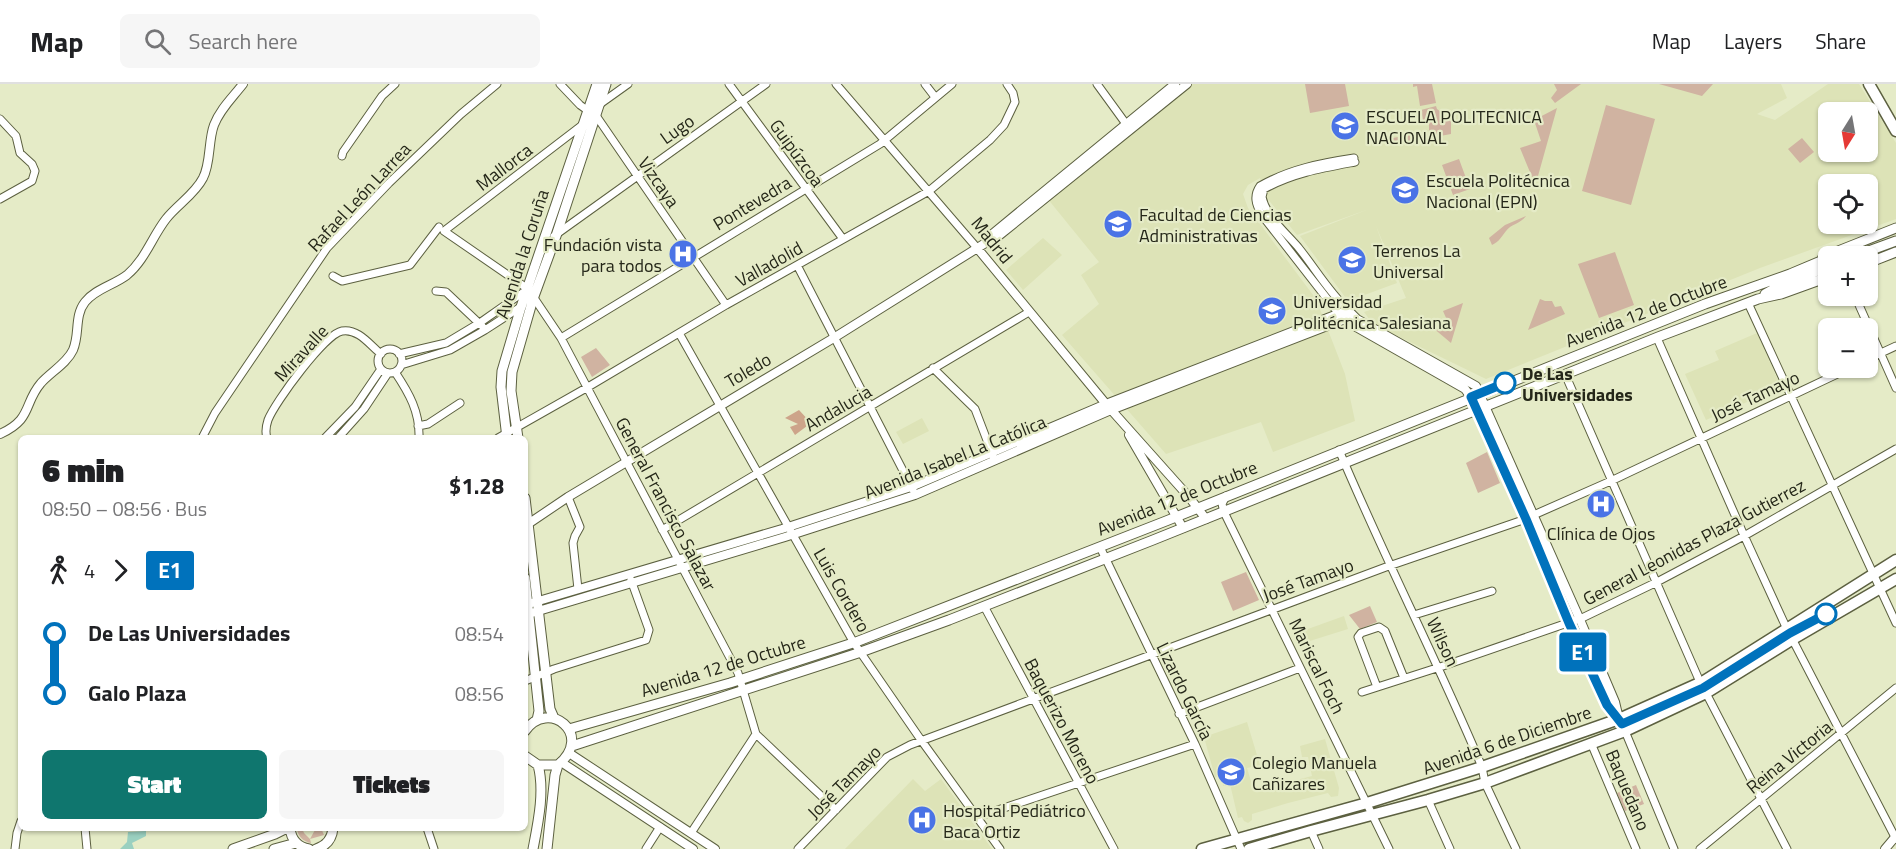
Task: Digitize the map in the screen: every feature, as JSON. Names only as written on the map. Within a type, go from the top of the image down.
[{"type":"main road","name":"Avenida la Coruña","points":[[517,433],[511,392],[512,372],[533,299],[556,237],[597,84]]},
{"type":"main road","name":"Avenida la Coruña","points":[[504,435],[502,370],[582,126],[599,105],[606,84]]},
{"type":"main road","points":[[1869,84],[1896,131]]},
{"type":"main road","name":"Avenida 12 de Octubre","points":[[1790,274],[1804,265],[1896,228]]},
{"type":"main road","name":"Avenida 12 de Octubre","points":[[1862,246],[1896,234]]},
{"type":"main road","points":[[1878,248],[1896,241]]},
{"type":"main road","points":[[1878,253],[1896,247]]},
{"type":"main road","points":[[1878,258],[1896,252]]},
{"type":"main road","name":"Avenida 12 de Octubre","points":[[569,729],[741,680],[854,643],[1198,508],[1675,316],[1818,262]]},
{"type":"main road","name":"Avenida 12 de Octubre","points":[[1758,299],[1771,290],[1783,288],[1818,273]]},
{"type":"main road","name":"Avenida 12 de Octubre","points":[[571,750],[861,652],[984,606],[1657,338],[1758,299],[1781,294],[1818,281]]},
{"type":"main road","points":[[1657,338],[1658,328],[1675,316]]},
{"type":"main road","points":[[1596,362],[1607,352],[1608,343]]},
{"type":"main road","points":[[528,532],[550,709],[554,718]]},
{"type":"main road","name":"Avenida 6 de Diciembre","points":[[1202,849],[1239,844],[1482,767],[1619,719],[1700,682],[1896,560]]},
{"type":"main road","name":"Avenida 6 de Diciembre","points":[[1250,849],[1428,801],[1485,783],[1624,731],[1706,693],[1896,579]]},
{"type":"main road","points":[[528,618],[540,711],[537,720]]},
{"type":"main road","points":[[528,727],[537,720],[554,718],[569,729],[573,740],[571,750],[560,763],[555,775],[547,849]]},
{"type":"main road","points":[[530,761],[560,763]]},
{"type":"main road","points":[[530,761],[540,774],[540,795],[532,849]]},
{"type":"main road","points":[[233,849],[282,831]]},
{"type":"main road","points":[[290,831],[296,843],[309,849]]},
{"type":"main road","points":[[321,848],[334,831]]},
{"type":"main road","points":[[274,849],[296,843]]},
{"type":"street","points":[[0,434],[10,430],[20,421],[41,383],[72,353],[80,309],[86,300],[126,276],[135,267],[167,217],[203,179],[214,125],[220,113],[243,84]]},
{"type":"street","points":[[342,156],[382,96],[395,84]]},
{"type":"street","name":"Rafael León Larrea","points":[[204,435],[215,413],[327,248],[388,184],[461,114],[497,84]]},
{"type":"street","name":"Vizcaya","points":[[560,84],[591,113],[726,305]]},
{"type":"street","points":[[599,105],[628,84]]},
{"type":"street","name":"Guipúzcoa","points":[[729,84],[843,239]]},
{"type":"street","name":"Lugo","points":[[556,237],[766,84]]},
{"type":"street","name":"Madrid","points":[[836,84],[978,249],[1108,407],[1206,519]]},
{"type":"street","points":[[925,84],[935,97]]},
{"type":"street","name":"Pontevedra","points":[[561,338],[884,141],[951,84]]},
{"type":"street","name":"Valladolid","points":[[517,433],[588,387],[726,305],[929,191],[990,140],[1004,125],[1015,102],[1013,93],[1007,84]]},
{"type":"street","points":[[1097,84],[1128,127]]},
{"type":"street","name":"Toledo","points":[[1128,127],[1175,84]]},
{"type":"street","name":"Toledo","points":[[528,524],[568,497],[978,249],[987,242],[991,235],[1128,127],[1187,84]]},
{"type":"street","points":[[0,119],[16,136],[20,153],[32,164],[35,171],[32,181],[0,199]]},
{"type":"street","name":"Mallorca","points":[[333,276],[342,280],[410,265],[441,229],[582,126]]},
{"type":"street","points":[[1352,160],[1306,171],[1264,189],[1258,197],[1299,248],[1346,315],[1476,386],[1475,395],[1529,517],[1580,619],[1674,849]]},
{"type":"street","name":"General Francisco Salazar","points":[[441,229],[528,290],[561,338],[741,680],[756,734],[836,810]]},
{"type":"street","points":[[546,233],[556,237]]},
{"type":"street","points":[[797,265],[913,491]]},
{"type":"street","points":[[399,354],[446,343],[528,290]]},
{"type":"street","points":[[436,291],[446,292],[481,322],[485,330]]},
{"type":"street","points":[[328,435],[388,371],[450,350],[533,299]]},
{"type":"street","points":[[1748,303],[1896,623]]},
{"type":"street","points":[[1859,306],[1896,388]]},
{"type":"street","name":"Andalucia","points":[[662,530],[1029,312]]},
{"type":"street","name":"Avenida Isabel La Católica","points":[[528,610],[633,584],[682,569],[913,491],[1108,407],[1346,315]]},
{"type":"street","name":"Miravalle","points":[[267,435],[267,424],[274,407],[297,374],[337,332],[350,330],[355,332],[381,354]]},
{"type":"street","name":"Luis Cordero","points":[[679,333],[854,643],[1000,849]]},
{"type":"street","points":[[1657,338],[1787,628],[1896,838],[1885,849]]},
{"type":"street","points":[[1880,353],[1896,346]]},
{"type":"street","points":[[402,365],[399,354],[390,350],[381,354],[379,362],[412,399],[419,435]]},
{"type":"street","points":[[933,368],[975,409],[994,457]]},
{"type":"street","points":[[341,435],[364,409],[388,371]]},
{"type":"street","points":[[1565,374],[1613,480],[1655,584],[1700,682]]},
{"type":"street","name":"José Tamayo","points":[[798,849],[887,757],[921,740],[1390,566],[1529,517],[1829,378]]},
{"type":"street","points":[[418,426],[428,424],[460,403]]},
{"type":"street","name":"Madrid","points":[[1119,418],[1183,528]]},
{"type":"street","name":"General Leonidas Plaza Gutierrez","points":[[1362,692],[1580,619],[1655,584],[1896,449]]},
{"type":"street","name":"Wilson","points":[[1339,450],[1390,566],[1439,668],[1482,767],[1485,783],[1516,849]]},
{"type":"street","points":[[1224,512],[1222,504],[1226,496]]},
{"type":"street","points":[[568,497],[580,527],[574,536],[573,543],[578,590]]},
{"type":"street","name":"Mariscal Foch","points":[[1224,512],[1389,849]]},
{"type":"street","points":[[1529,517],[1569,623],[1607,705],[1619,719]]},
{"type":"street","name":"Avenida Isabel La Católica","points":[[538,607],[578,590],[629,574],[791,531]]},
{"type":"street","name":"Lizardo García","points":[[1100,547],[1195,744],[1239,844]]},
{"type":"street","points":[[528,680],[546,672],[646,640],[650,630],[629,574]]},
{"type":"street","points":[[1414,615],[1492,591]]},
{"type":"street","name":"Baquerizo Moreno","points":[[984,606],[1114,849]]},
{"type":"street","points":[[1377,687],[1358,637],[1361,633],[1379,627],[1385,631],[1404,678]]},
{"type":"street","points":[[1179,714],[1300,668]]},
{"type":"street","name":"Reina Victoria","points":[[1700,849],[1896,688]]},
{"type":"street","points":[[1706,693],[1787,849]]},
{"type":"street","points":[[691,833],[756,734]]},
{"type":"street","name":"Baquedano","points":[[1591,743],[1636,849]]},
{"type":"street","points":[[978,817],[1195,744]]},
{"type":"street","points":[[571,750],[715,849]]},
{"type":"street","points":[[560,763],[693,849]]},
{"type":"street","points":[[1428,801],[1450,849]]},
{"type":"street","points":[[646,849],[660,827]]},
{"type":"street","points":[[15,849],[18,830]]},
{"type":"street","points":[[85,831],[87,849]]},
{"type":"street","points":[[428,831],[434,849]]},
{"type":"street","points":[[1311,831],[1319,849]]},
{"type":"shaded area","points":[[1190,84],[1781,84],[1787,98],[1757,114],[1775,120],[1828,84],[1859,84],[1870,102],[1818,102],[1818,162],[1878,162],[1878,114],[1896,143],[1896,219],[1878,225],[1878,174],[1818,174],[1818,234],[1854,234],[1760,268],[1486,379],[1373,324],[1364,312],[1406,298],[1376,226],[1397,283],[1348,301],[1300,236],[1369,209],[1297,235],[1267,198],[1260,178],[1248,185],[1243,194],[1248,208],[1316,299],[1345,374],[1355,421],[1273,452],[1261,422],[1166,454],[1062,335],[1099,304],[1081,275],[1099,262],[1047,198]]},
{"type":"shaded area","points":[[1305,84],[1345,84],[1349,106],[1310,113]]},
{"type":"shaded area","points":[[1413,84],[1432,84],[1436,103],[1420,106],[1417,86],[1413,87]]},
{"type":"shaded area","points":[[1554,84],[1581,84],[1555,103],[1551,98],[1557,90]]},
{"type":"shaded area","points":[[1659,84],[1713,84],[1702,96]]},
{"type":"shaded area","points":[[1606,105],[1655,119],[1631,205],[1582,191]]},
{"type":"shaded area","points":[[1436,106],[1451,120],[1451,134],[1429,138],[1429,124],[1423,120],[1421,110]]},
{"type":"shaded area","points":[[1557,108],[1538,176],[1532,177],[1520,148],[1541,141],[1534,120]]},
{"type":"shaded area","points":[[1418,133],[1422,135],[1423,140],[1392,146],[1390,143],[1393,138]]},
{"type":"shaded area","points":[[1802,138],[1814,152],[1800,163],[1788,149]]},
{"type":"shaded area","points":[[1459,159],[1470,189],[1453,195],[1442,165]]},
{"type":"shaded area","points":[[1526,216],[1492,245],[1489,238],[1505,225]]},
{"type":"shaded area","points":[[1043,238],[1062,255],[1023,290],[1006,270]]},
{"type":"shaded area","points":[[1615,252],[1634,305],[1599,318],[1578,264]]},
{"type":"shaded area","points":[[1540,299],[1552,301],[1555,307],[1561,306],[1565,314],[1528,330]]},
{"type":"shaded area","points":[[1463,303],[1451,343],[1432,327],[1447,320],[1443,311]]},
{"type":"shaded area","points":[[1757,333],[1781,387],[1706,420],[1685,374],[1719,360],[1715,351]]},
{"type":"shaded area","points":[[596,348],[610,365],[592,377],[581,357]]},
{"type":"shaded area","points":[[799,410],[811,423],[795,435],[790,427],[798,424],[785,418]]},
{"type":"shaded area","points":[[922,418],[929,431],[903,444],[896,432]]},
{"type":"shaded area","points":[[1487,452],[1500,483],[1478,493],[1466,463]]},
{"type":"shaded area","points":[[1246,572],[1259,600],[1233,611],[1221,582]]},
{"type":"shaded area","points":[[1370,606],[1377,622],[1360,629],[1349,615]]},
{"type":"shaded area","points":[[1344,616],[1348,629],[1297,645],[1294,634]]},
{"type":"shaded area","name":"Colegio Manuela Cañizares","points":[[1247,722],[1260,765],[1247,768],[1254,791],[1312,776],[1308,757],[1302,757],[1300,746],[1325,739],[1339,788],[1338,796],[1331,797],[1328,793],[1288,803],[1252,814],[1252,820],[1248,823],[1242,817],[1238,818],[1230,784],[1223,786],[1221,776],[1215,777],[1204,737]]},
{"type":"shaded area","name":"Hospital Pediátrico Baca Ortiz","points":[[913,779],[925,791],[941,779],[992,849],[845,849]]},
{"type":"shaded area","points":[[1636,785],[1644,804],[1625,811],[1617,793]]},
{"type":"shaded area","points":[[298,831],[303,831],[311,843],[301,838]]},
{"type":"shaded area","points":[[314,831],[322,831],[324,835],[310,839]]},
{"type":"water","points":[[146,831],[146,836],[132,843],[134,849],[120,849],[127,842],[128,832]]},
{"type":"bus line","name":"E1","points":[[1505,383],[1471,397],[1526,519],[1569,623],[1607,705],[1622,724],[1703,688],[1790,633],[1826,614]]},
{"type":"place","name":"ESCUELA POLITECNICA NACIONAL","points":[[1345,126]]},
{"type":"place","name":"Escuela Politécnica Nacional (EPN)","points":[[1405,190]]},
{"type":"place","name":"Facultad de Ciencias Administrativas","points":[[1118,224]]},
{"type":"place","name":"Fundación vista para todos","points":[[683,254]]},
{"type":"place","name":"Terrenos La Universal","points":[[1352,260]]},
{"type":"place","name":"Universidad Politécnica Salesiana","points":[[1272,311]]},
{"type":"place","name":"De Las Universidades","points":[[1505,383]]},
{"type":"place","name":"Clínica de Ojos","points":[[1601,504]]},
{"type":"place","name":"Colegio Manuela Cañizares","points":[[1231,772]]},
{"type":"place","name":"Hospital Pediátrico Baca Ortiz","points":[[922,820]]}]
